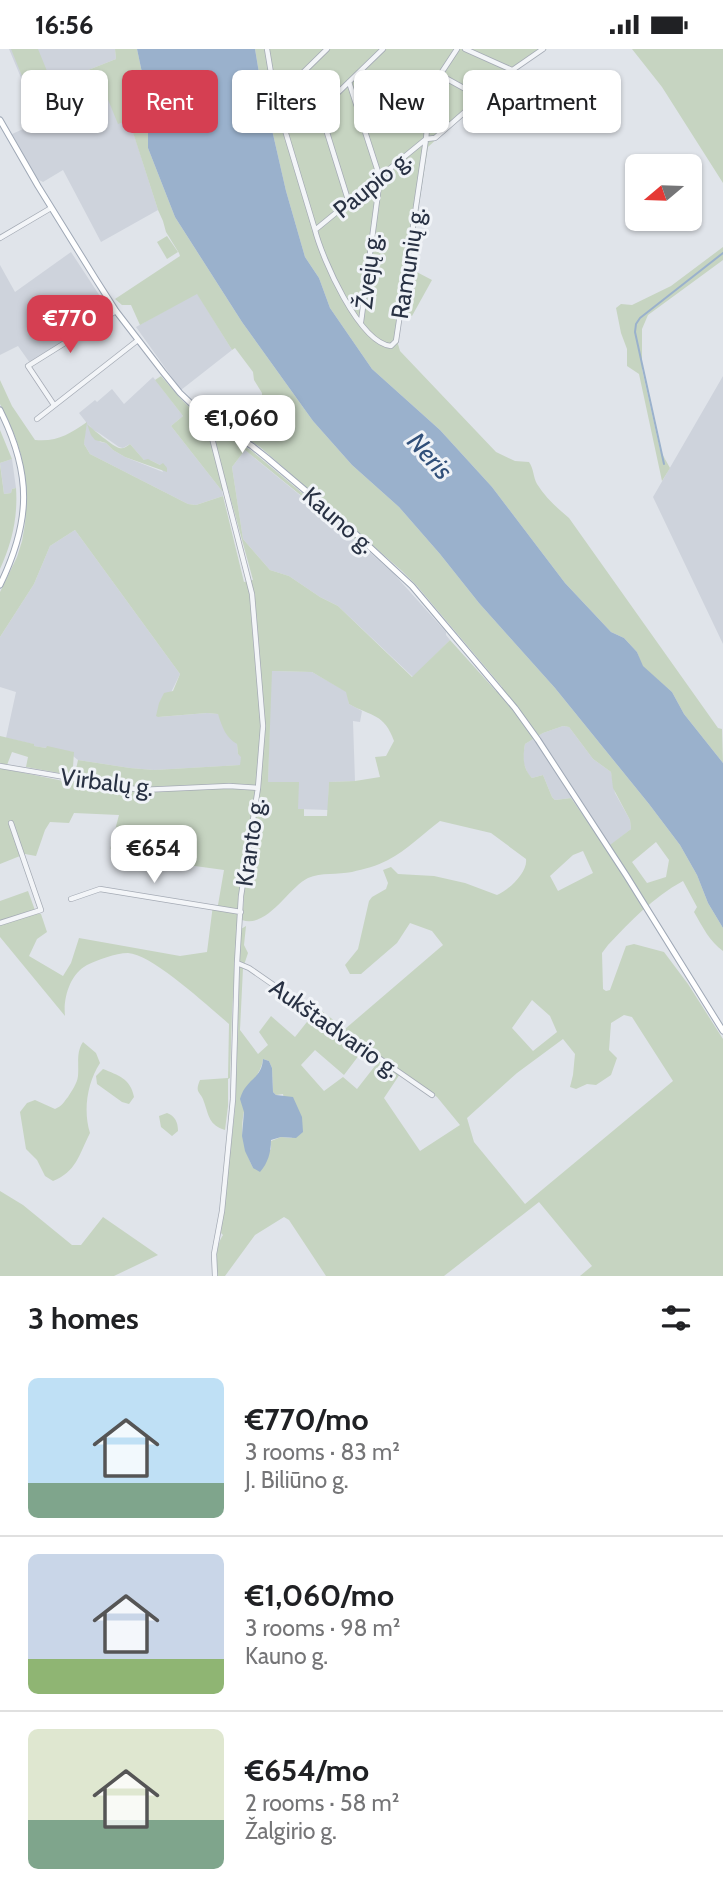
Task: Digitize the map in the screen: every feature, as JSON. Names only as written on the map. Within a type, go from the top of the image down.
[{"type":"main road","name":"Kauno g.","points":[[0,120],[116,311],[180,393],[211,421],[267,458],[399,573],[524,720],[643,901],[723,1031]]},
{"type":"main road","points":[[0,410],[16,446],[24,495],[18,545],[0,585]]},
{"type":"street","points":[[267,49],[271,70]]},
{"type":"street","points":[[306,70],[327,49]]},
{"type":"street","points":[[349,203],[320,110],[383,49]]},
{"type":"street","points":[[443,70],[457,49]]},
{"type":"street","points":[[465,49],[512,70]]},
{"type":"street","name":"Paupio g.","points":[[512,70],[543,49]]},
{"type":"street","points":[[349,82],[380,178]]},
{"type":"street","name":"Paupio g.","points":[[361,322],[341,294],[326,264],[315,230],[426,139],[435,138],[463,112]]},
{"type":"street","points":[[286,133],[315,230]]},
{"type":"street","points":[[426,139],[427,133]]},
{"type":"street","name":"Ramunių g.","points":[[361,322],[385,345],[391,346],[396,341],[426,139]]},
{"type":"street","name":"Žvejų g.","points":[[361,322],[380,178]]},
{"type":"street","points":[[0,238],[51,208]]},
{"type":"street","points":[[54,405],[28,366],[116,311]]},
{"type":"street","points":[[37,419],[138,340]]},
{"type":"street","name":"Kranto g.","points":[[211,421],[212,437],[252,594],[263,726],[258,788],[241,912],[233,1099],[215,1276]]},
{"type":"street","name":"Virbalų g.","points":[[0,766],[141,790],[229,786],[258,788]]},
{"type":"street","points":[[0,923],[41,910],[11,823]]},
{"type":"street","points":[[71,899],[100,889],[241,912]]},
{"type":"street","name":"Aukštadvario g.","points":[[237,963],[249,968],[432,1095]]},
{"type":"shaded area","points":[[9,49],[115,49],[116,59],[88,70],[21,70],[21,78]]},
{"type":"shaded area","points":[[108,90],[122,109],[122,133],[133,133],[158,210],[101,242],[63,170],[43,182],[37,179],[12,134],[21,130],[21,133],[108,133]]},
{"type":"shaded area","points":[[71,252],[111,313],[30,363],[18,346],[0,355],[0,265],[15,292]]},
{"type":"shaded area","points":[[197,293],[232,350],[181,390],[136,327]]},
{"type":"shaded area","points":[[723,376],[723,644],[653,497]]},
{"type":"shaded area","points":[[153,377],[183,416],[171,426],[222,491],[223,496],[196,505],[188,504],[90,454],[84,444],[86,422],[79,413],[112,389],[124,404]],"holes":[[[88,424],[119,447],[130,444],[144,460],[160,465],[163,472],[125,457],[106,443],[100,442]]]},
{"type":"shaded area","points":[[245,450],[394,574],[446,632],[450,640],[413,677],[338,606],[289,576],[270,570],[243,539],[232,467]]},
{"type":"shaded area","points":[[12,459],[16,488],[12,489],[11,493],[4,494],[0,463]]},
{"type":"shaded area","points":[[75,530],[180,674],[159,717],[218,714],[237,744],[241,765],[154,770],[130,768],[78,760],[73,756],[73,752],[33,746],[6,738],[16,692],[0,687],[0,637],[34,584],[50,546]]},
{"type":"shaded area","points":[[271,671],[312,672],[347,692],[349,704],[362,711],[360,722],[353,721],[355,781],[329,782],[328,810],[298,809],[268,782]]},
{"type":"shaded area","points":[[563,726],[569,727],[593,759],[611,772],[615,793],[630,820],[631,829],[606,849],[571,798],[555,800],[543,775],[532,778],[524,764],[525,744],[543,733]]},
{"type":"green space","points":[[11,49],[38,49],[47,70],[21,70],[21,74]]},
{"type":"green space","points":[[115,49],[137,49],[141,70],[122,70],[122,123],[118,124],[108,100],[108,70],[88,70],[116,59]]},
{"type":"green space","points":[[255,49],[547,49],[516,70],[463,70],[463,115],[449,128],[449,70],[354,70],[354,133],[443,133],[428,147],[409,268],[432,280],[412,316],[402,311],[398,344],[400,351],[496,452],[515,461],[529,462],[540,489],[569,518],[718,728],[722,729],[723,763],[684,714],[672,692],[642,666],[637,652],[624,638],[611,632],[565,583],[492,487],[440,430],[372,369],[330,308],[319,278],[305,257],[273,133],[340,133],[340,70],[258,70]]},
{"type":"green space","points":[[632,49],[723,49],[723,183],[662,87]]},
{"type":"green space","points":[[133,133],[148,133],[148,148],[175,217],[242,322],[313,421],[352,465],[399,507],[555,688],[649,804],[680,845],[697,875],[708,903],[723,928],[723,951],[700,923],[694,912],[697,907],[683,881],[643,910],[602,953],[603,989],[610,990],[626,946],[634,944],[664,952],[723,1039],[723,1276],[580,1276],[592,1266],[539,1202],[444,1276],[326,1276],[289,1220],[284,1217],[255,1235],[225,1276],[218,1276],[217,1255],[223,1235],[221,1233],[235,1109],[241,929],[246,926],[244,945],[248,953],[243,968],[240,1030],[258,1054],[268,1045],[259,1032],[271,1016],[295,1037],[318,1008],[345,1029],[443,945],[432,931],[410,923],[397,943],[361,974],[350,974],[345,965],[358,949],[369,901],[386,889],[388,883],[383,870],[391,867],[398,874],[434,876],[465,883],[497,895],[517,880],[524,869],[526,859],[491,833],[440,821],[384,862],[352,872],[308,878],[260,919],[242,920],[244,898],[240,896],[225,1130],[210,1119],[198,1085],[200,1080],[228,1078],[229,1024],[165,971],[128,953],[87,965],[76,974],[67,994],[65,1016],[0,937],[0,901],[28,891],[36,913],[41,914],[47,932],[37,939],[29,956],[63,976],[71,963],[79,938],[180,956],[207,952],[213,905],[218,905],[224,870],[173,863],[110,849],[119,815],[74,813],[69,823],[50,822],[36,856],[25,854],[0,864],[0,768],[73,783],[78,760],[154,770],[240,765],[241,757],[237,744],[225,732],[218,714],[156,716],[164,693],[173,691],[180,674],[75,530],[50,546],[34,584],[0,637],[0,592],[22,541],[27,495],[21,455],[0,404],[0,380],[12,406],[35,440],[50,440],[63,436],[87,422],[84,444],[90,454],[188,504],[196,505],[223,496],[244,582],[253,580],[228,489],[222,491],[171,426],[183,416],[155,380],[161,376],[206,426],[218,429],[252,451],[361,542],[358,546],[357,541],[245,450],[232,467],[243,539],[270,570],[289,576],[338,606],[412,677],[450,640],[496,691],[502,687],[402,571],[260,447],[231,429],[238,424],[244,424],[262,410],[262,393],[254,380],[253,372],[235,348],[232,350],[197,294],[140,325],[131,305],[122,305],[115,299],[180,256],[166,232]],"holes":[[[272,671],[312,672],[346,692],[349,704],[381,720],[394,741],[386,756],[375,757],[380,777],[329,782],[327,816],[304,816],[304,809],[298,809],[299,782],[268,782]],[[563,726],[569,727],[593,759],[611,772],[613,788],[630,820],[631,829],[606,848],[571,798],[555,800],[543,775],[532,778],[526,770],[525,744],[543,733]],[[656,842],[669,860],[666,877],[647,883],[632,862]],[[583,851],[593,873],[558,891],[550,876],[573,855]],[[532,1000],[550,1016],[557,1032],[533,1051],[512,1028]],[[624,1015],[632,1017],[673,1081],[525,1204],[474,1142],[467,1118],[517,1073],[563,1039],[575,1054],[570,1087],[576,1089],[587,1084],[596,1085],[611,1075],[617,1058],[609,1050],[611,1023]],[[366,1046],[382,1057],[357,1089],[343,1077],[324,1091],[301,1065],[315,1050],[344,1075]],[[263,1059],[269,1061],[272,1068],[273,1092],[276,1095],[283,1094],[292,1138],[281,1137],[271,1141],[271,1149],[253,1168],[244,1145],[242,1124],[246,1103]],[[402,1071],[437,1097],[460,1125],[420,1151],[384,1098]]]},
{"type":"green space","points":[[167,236],[178,252],[167,259],[157,242]]},
{"type":"green space","points":[[723,247],[723,260],[648,315],[642,329],[642,369],[660,450],[670,468],[662,481],[639,374],[627,366],[627,349],[616,308],[621,304],[632,305],[671,286]]},
{"type":"green space","points":[[87,424],[116,447],[124,448],[130,444],[144,460],[148,459],[160,465],[163,463],[167,472],[125,457],[106,443],[95,440]]},
{"type":"green space","points":[[0,430],[12,459],[0,463]]},
{"type":"green space","points":[[0,464],[4,494],[11,493],[12,489],[16,488],[16,509],[8,549],[0,569]]},
{"type":"green space","points":[[0,736],[34,746],[74,752],[70,775],[26,767],[28,757],[12,752],[7,765],[0,764]]},
{"type":"green space","points":[[83,1042],[96,1053],[100,1063],[92,1079],[88,1097],[90,1133],[72,1168],[53,1181],[45,1176],[37,1160],[26,1149],[20,1112],[27,1103],[35,1100],[55,1109],[62,1104],[77,1082],[79,1054]]},
{"type":"green space","points":[[103,1069],[119,1076],[130,1086],[134,1097],[129,1104],[97,1084],[96,1076]]},
{"type":"green space","points":[[167,1113],[174,1118],[177,1125],[178,1131],[172,1136],[161,1127],[159,1116]]},
{"type":"green space","points":[[0,1191],[23,1205],[72,1245],[81,1245],[103,1217],[158,1255],[114,1276],[0,1276]]},
{"type":"water","name":"Neris","points":[[137,49],[255,49],[258,70],[232,70],[232,133],[273,133],[305,257],[319,278],[330,308],[372,369],[440,430],[492,487],[565,583],[611,632],[624,638],[637,652],[643,666],[672,692],[684,714],[723,763],[723,928],[680,845],[649,804],[555,688],[399,507],[352,465],[313,421],[242,322],[175,217],[148,148],[148,133],[218,133],[218,70],[141,70]]},
{"type":"water","points":[[263,1059],[269,1061],[272,1068],[273,1092],[276,1095],[293,1097],[302,1117],[303,1132],[296,1138],[281,1137],[271,1140],[268,1157],[260,1172],[253,1168],[245,1151],[242,1136],[244,1112],[240,1099],[242,1092],[259,1072]]},
{"type":"waterway","points":[[664,464],[635,332],[636,324],[640,318],[723,253]]}]
